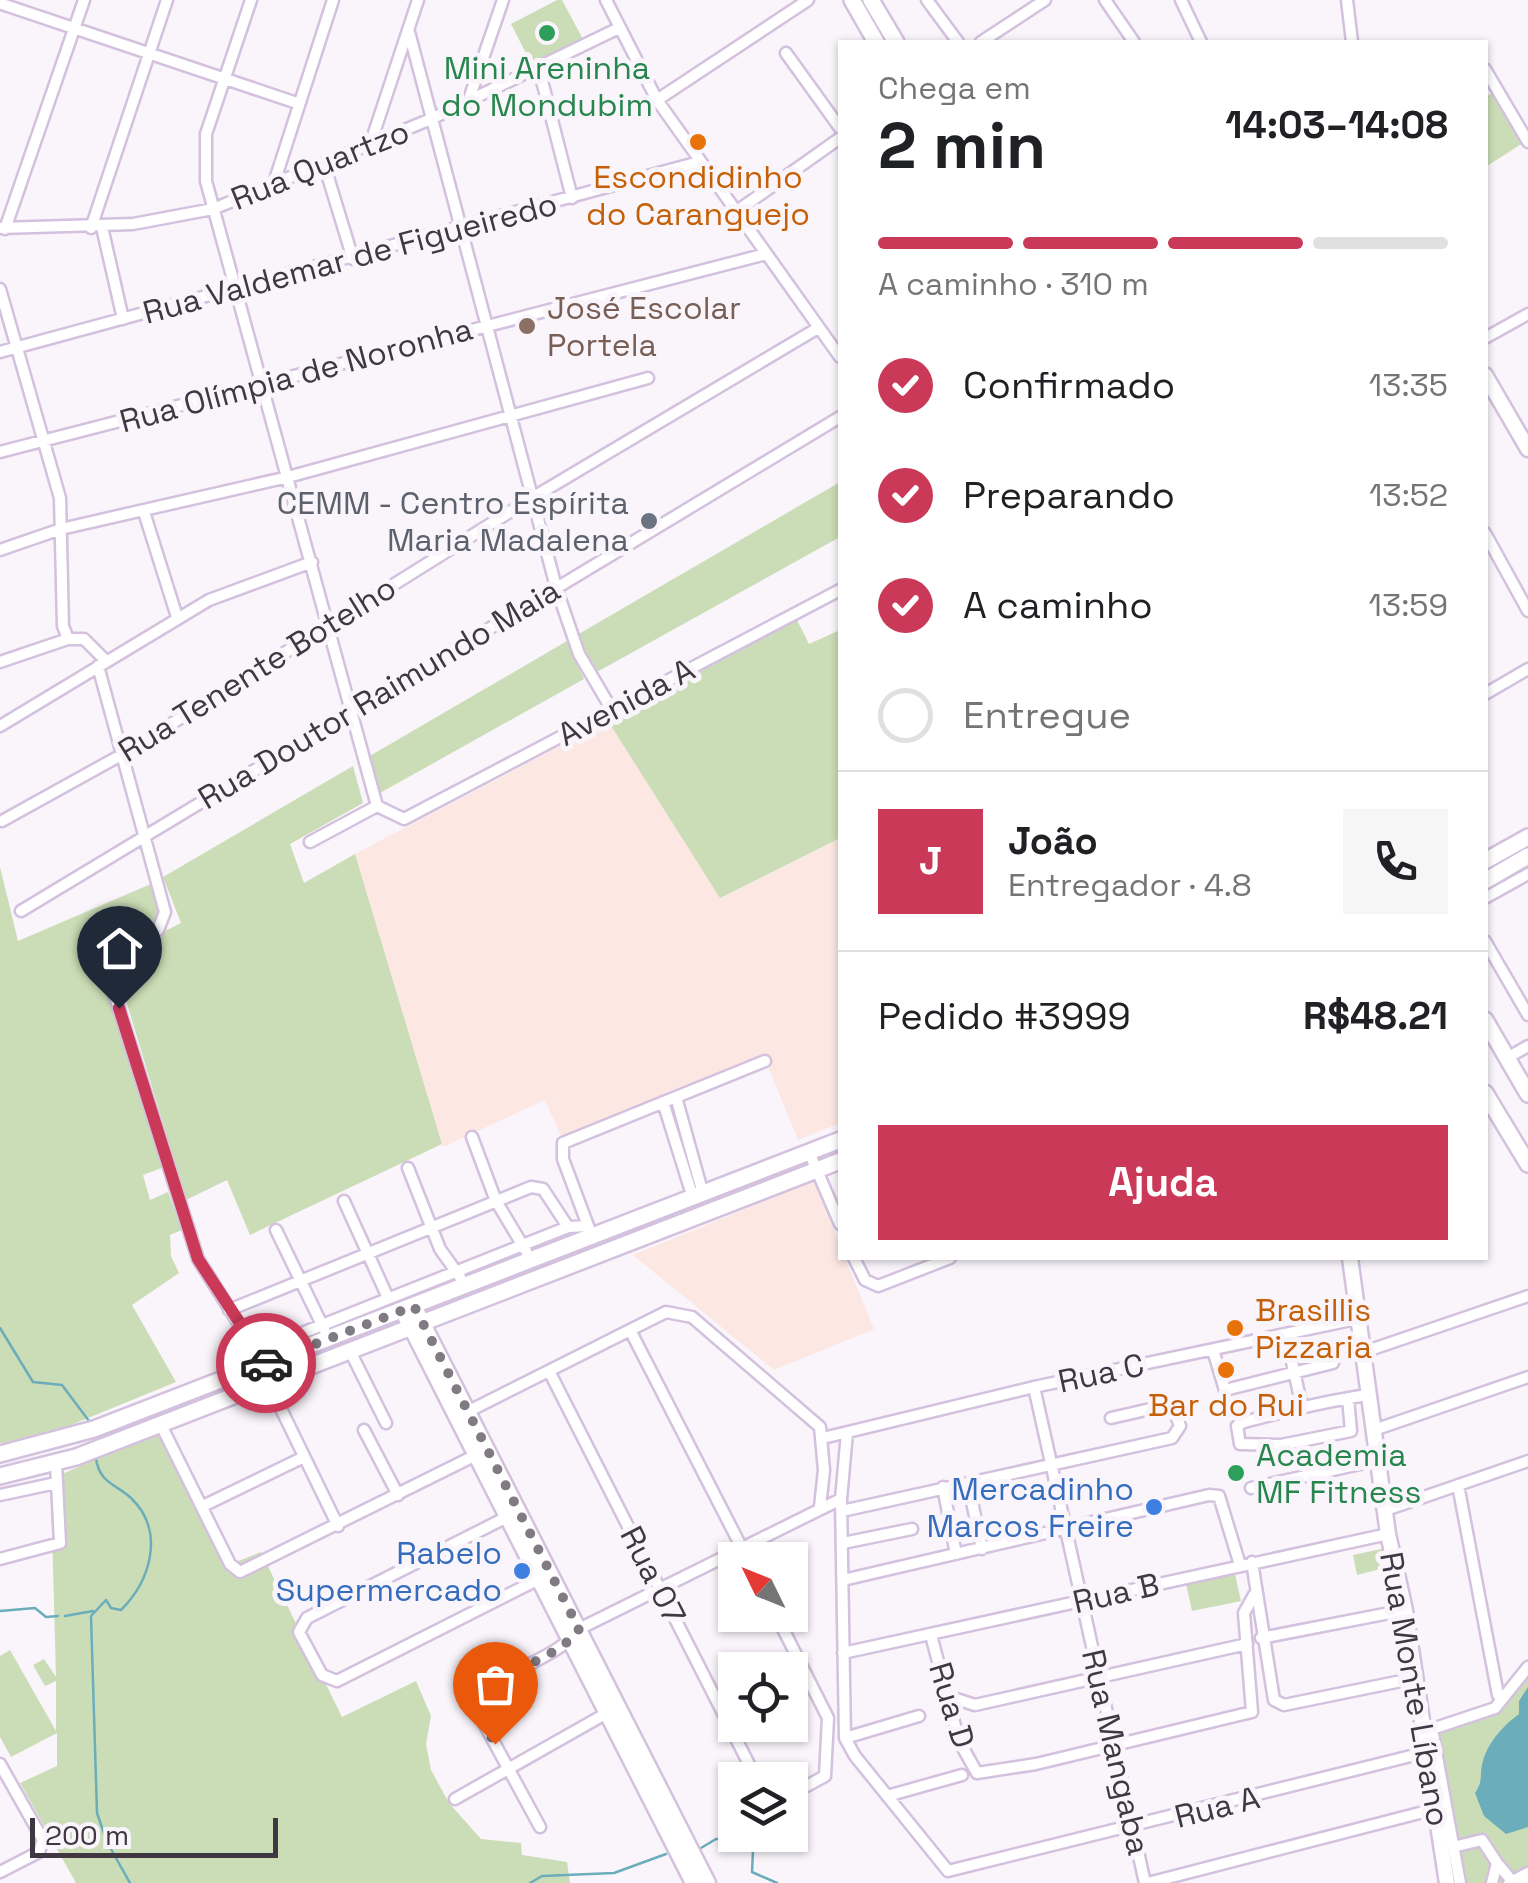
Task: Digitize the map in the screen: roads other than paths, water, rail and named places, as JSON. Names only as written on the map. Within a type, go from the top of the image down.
[{"type":"main road","points":[[852,0],[875,40]]},
{"type":"main road","points":[[871,0],[895,40]]},
{"type":"main road","points":[[1488,859],[1528,837]]},
{"type":"main road","points":[[1488,879],[1528,856]]},
{"type":"main road","points":[[1488,1025],[1528,1094]]},
{"type":"main road","points":[[1488,1098],[1528,1164]]},
{"type":"main road","points":[[0,1476],[56,1463],[224,1397],[263,1365],[325,1331],[408,1308],[461,1279],[514,1268],[531,1254],[698,1196],[838,1141]]},
{"type":"main road","points":[[0,1454],[73,1436],[225,1376],[263,1365],[350,1350],[838,1161]]},
{"type":"main road","points":[[531,1254],[546,1274]]},
{"type":"main road","points":[[514,1268],[522,1274],[518,1285]]},
{"type":"main road","points":[[224,1397],[225,1376]]},
{"type":"main road","points":[[209,1382],[224,1397]]},
{"type":"street","points":[[3,228],[84,0]]},
{"type":"street","points":[[123,319],[96,227],[167,0]]},
{"type":"street","points":[[251,0],[204,148],[213,209],[378,806],[310,842]]},
{"type":"street","points":[[273,186],[333,0]]},
{"type":"street","points":[[370,145],[418,0]]},
{"type":"street","points":[[468,102],[503,0]]},
{"type":"street","points":[[606,0],[658,100],[838,354]]},
{"type":"street","points":[[658,100],[808,0]]},
{"type":"street","points":[[927,0],[957,40]]},
{"type":"street","points":[[984,40],[1045,0]]},
{"type":"street","points":[[1105,0],[1133,40]]},
{"type":"street","points":[[1181,0],[1200,40]]},
{"type":"street","points":[[1347,0],[1352,40]]},
{"type":"street","points":[[2,4],[298,103]]},
{"type":"street","name":"Rua Quartzo","points":[[3,228],[156,222],[213,209],[431,119],[620,28]]},
{"type":"street","points":[[409,32],[556,588],[575,644],[612,710]]},
{"type":"street","points":[[786,53],[838,125]]},
{"type":"street","points":[[539,70],[572,198]]},
{"type":"street","points":[[1488,75],[1528,142]]},
{"type":"street","points":[[737,210],[838,139]]},
{"type":"street","name":"Rua Valdemar de Figueiredo","points":[[0,352],[700,162]]},
{"type":"street","points":[[324,164],[353,259]]},
{"type":"street","name":"Rua Olímpia de Noronha","points":[[0,452],[766,254]]},
{"type":"street","points":[[0,289],[60,498],[64,586],[59,605],[68,639]]},
{"type":"street","points":[[1488,336],[1528,314]]},
{"type":"street","name":"Rua Tenente Botelho","points":[[2,821],[122,754],[532,498],[818,328]]},
{"type":"street","points":[[0,550],[61,529],[288,477],[648,378]]},
{"type":"street","points":[[1488,380],[1528,449]]},
{"type":"street","name":"Rua Doutor Raimundo Maia","points":[[21,911],[838,418]]},
{"type":"street","points":[[144,512],[177,617]]},
{"type":"street","points":[[1488,538],[1528,610]]},
{"type":"street","points":[[0,726],[177,617],[231,590],[312,562]]},
{"type":"street","name":"Avenida A","points":[[378,806],[396,818],[412,815],[838,591]]},
{"type":"street","points":[[0,662],[68,639],[84,639],[102,664],[165,912],[158,930],[114,951],[106,968],[198,1259],[263,1365],[338,1526]]},
{"type":"street","points":[[1488,692],[1528,669]]},
{"type":"street","points":[[1488,897],[1526,878]]},
{"type":"street","points":[[1488,946],[1528,1015]]},
{"type":"street","points":[[1507,1058],[1528,1046]]},
{"type":"street","points":[[590,1231],[562,1159],[564,1143],[765,1060]]},
{"type":"street","points":[[676,1096],[698,1196]]},
{"type":"street","points":[[663,1102],[698,1196]]},
{"type":"street","points":[[472,1137],[496,1200],[531,1254]]},
{"type":"street","points":[[809,1152],[838,1219]]},
{"type":"street","points":[[408,1168],[432,1228],[461,1279]]},
{"type":"street","points":[[229,1310],[496,1200],[540,1186],[568,1227],[590,1231]]},
{"type":"street","points":[[344,1200],[388,1298]]},
{"type":"street","points":[[276,1230],[325,1331],[388,1298],[461,1279],[531,1254],[568,1227]]},
{"type":"street","points":[[855,1260],[865,1280],[878,1286],[945,1260]]},
{"type":"street","name":"Rua Monte Líbano","points":[[1350,1260],[1388,1534],[1405,1610],[1447,1883]]},
{"type":"street","points":[[1361,1353],[1528,1296]]},
{"type":"street","points":[[408,1308],[575,1635],[708,1883]]},
{"type":"street","points":[[462,1414],[666,1312],[692,1317],[812,1417],[823,1438],[820,1508]]},
{"type":"street","name":"Rua C","points":[[823,1438],[1034,1387],[1356,1319]]},
{"type":"street","points":[[630,1330],[738,1542]]},
{"type":"street","points":[[1286,1335],[1302,1407]]},
{"type":"street","points":[[350,1350],[386,1422]]},
{"type":"street","points":[[1214,1350],[1225,1390],[1332,1363]]},
{"type":"street","name":"Rua 07","points":[[549,1370],[748,1762]]},
{"type":"street","points":[[1374,1430],[1528,1377]]},
{"type":"street","name":"Rua Mangaba","points":[[1034,1387],[1147,1883]]},
{"type":"street","points":[[1348,1398],[1353,1426],[1346,1432],[1245,1447],[1237,1428],[1244,1422],[1302,1407],[1348,1398],[1368,1395]]},
{"type":"street","points":[[753,1542],[820,1508],[944,1487],[1172,1438],[1180,1426],[1172,1404],[1111,1418]]},
{"type":"street","points":[[160,1423],[230,1564],[245,1571],[482,1452]]},
{"type":"street","points":[[364,1430],[398,1495]]},
{"type":"street","points":[[847,1433],[841,1505],[843,1717],[847,1743],[954,1876]]},
{"type":"street","points":[[203,1506],[304,1458]]},
{"type":"street","points":[[1251,1488],[1378,1460]]},
{"type":"street","points":[[1386,1510],[1528,1461]]},
{"type":"street","points":[[0,1558],[60,1544],[56,1463]]},
{"type":"street","points":[[968,1482],[982,1549]]},
{"type":"street","points":[[0,1495],[56,1483]]},
{"type":"street","points":[[1458,1486],[1498,1695]]},
{"type":"street","points":[[944,1487],[956,1554]]},
{"type":"street","points":[[843,1580],[1209,1494],[1219,1496],[1246,1564],[1274,1700],[1284,1705],[1416,1678]]},
{"type":"street","points":[[514,1514],[307,1618],[299,1632],[322,1675],[337,1682],[545,1576]]},
{"type":"street","points":[[843,1543],[912,1529]]},
{"type":"street","name":"Rua B","points":[[843,1653],[1388,1534]]},
{"type":"street","points":[[540,1827],[478,1712],[484,1697],[575,1635],[718,1560]]},
{"type":"street","points":[[1114,1746],[1252,1712],[1244,1613],[1254,1595]]},
{"type":"street","points":[[1261,1638],[1405,1610]]},
{"type":"street","points":[[785,1632],[828,1718],[823,1779],[808,1787]]},
{"type":"street","points":[[575,1635],[607,1714],[693,1883]]},
{"type":"street","name":"Rua D","points":[[932,1635],[962,1748],[977,1773],[1114,1746]]},
{"type":"street","points":[[947,1696],[975,1705],[1247,1644]]},
{"type":"street","points":[[1460,1883],[1432,1730],[1495,1708],[1528,1667]]},
{"type":"street","points":[[456,1800],[607,1714]]},
{"type":"street","points":[[826,1757],[847,1743],[919,1716]]},
{"type":"street","points":[[828,1718],[843,1717]]},
{"type":"street","name":"Rua A","points":[[954,1876],[1426,1752]]},
{"type":"street","points":[[0,1764],[43,1840],[39,1852],[0,1872]]},
{"type":"street","points":[[887,1796],[962,1776]]},
{"type":"street","points":[[1147,1883],[1436,1808]]},
{"type":"street","points":[[1454,1847],[1482,1840],[1510,1882],[1528,1873]]},
{"type":"street","points":[[1492,1883],[1497,1862]]},
{"type":"water","points":[[1528,1687],[1528,1827],[1506,1834],[1484,1816],[1475,1793],[1489,1747],[1519,1714],[1519,1701]]},
{"type":"waterway","points":[[0,1328],[33,1382],[62,1385],[89,1421]]},
{"type":"waterway","points":[[96,1458],[104,1478],[142,1511],[151,1541],[146,1571],[131,1598],[121,1610],[111,1608],[106,1600],[91,1616],[97,1813],[107,1842],[130,1883]]},
{"type":"waterway","points":[[0,1611],[35,1608],[46,1617],[58,1616]]},
{"type":"waterway","points":[[65,1616],[93,1611]]},
{"type":"waterway","points":[[701,1848],[716,1839],[733,1839],[753,1850],[752,1872],[777,1883]]},
{"type":"waterway","points":[[530,1883],[542,1876],[614,1873],[666,1854]]},
{"type":"place","name":"Mini Areninha do Mondubim","points":[[547,33]]},
{"type":"place","name":"Escondidinho do Caranguejo","points":[[698,142]]},
{"type":"place","name":"José Escolar Portela","points":[[527,326]]},
{"type":"place","name":"CEMM - Centro Espírita Maria Madalena","points":[[649,521]]},
{"type":"place","name":"Brasillis Pizzaria","points":[[1235,1328]]},
{"type":"place","name":"Bar do Rui","points":[[1226,1370]]},
{"type":"place","name":"Academia MF Fitness","points":[[1236,1473]]},
{"type":"place","name":"Mercadinho Marcos Freire","points":[[1154,1507]]},
{"type":"place","name":"Rabelo Supermercado","points":[[522,1571]]}]
